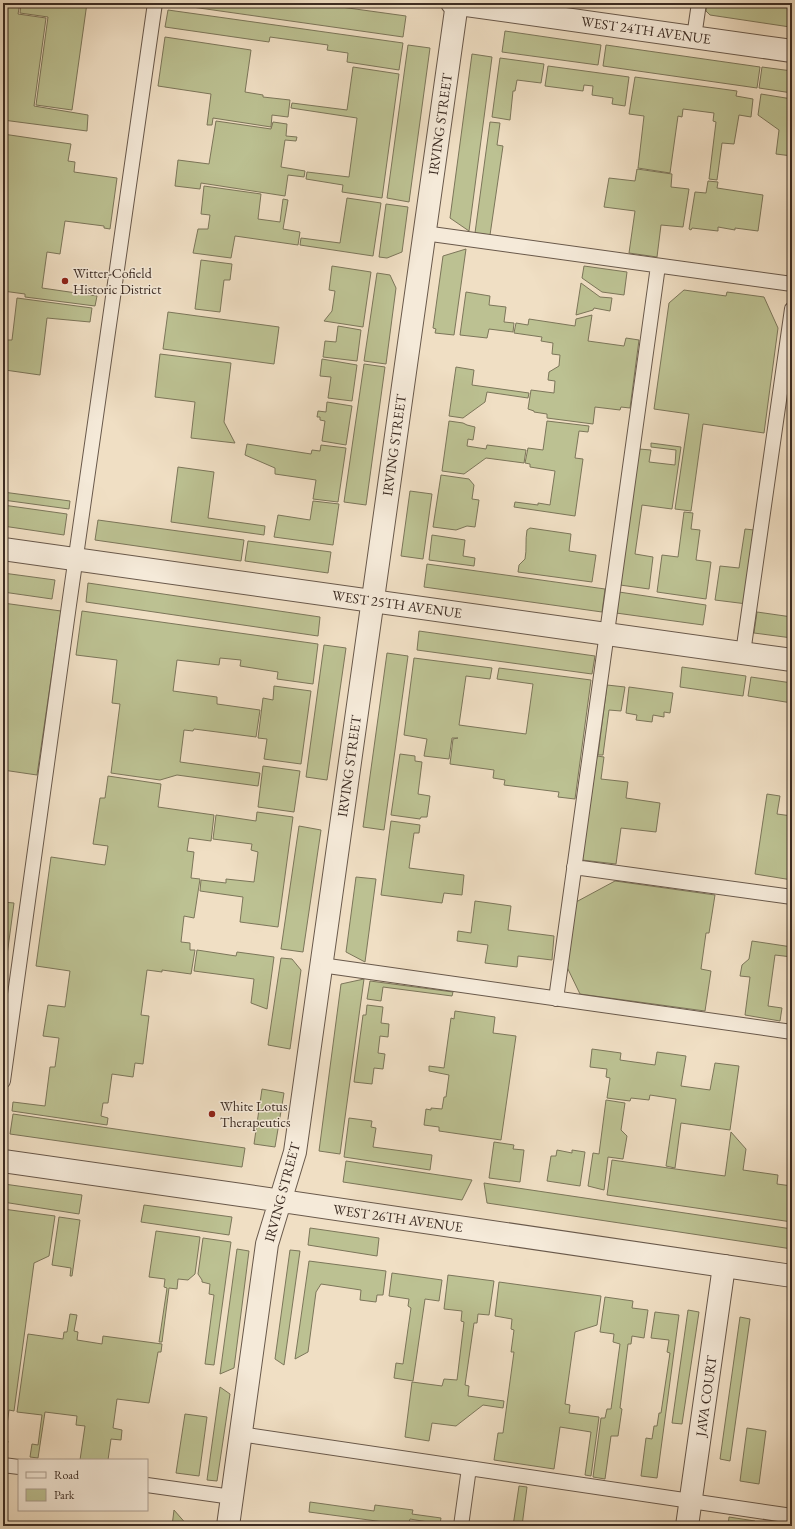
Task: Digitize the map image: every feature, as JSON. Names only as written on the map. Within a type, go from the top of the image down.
[{"type":"street","name":"WEST 24TH AVENUE","points":[[455,3],[792,51]]},
{"type":"street","name":"IRVING STREET","points":[[228,1526],[267,1244],[295,1152],[455,3]]},
{"type":"street","name":"WEST 25TH AVENUE","points":[[3,549],[792,660]]},
{"type":"street","name":"WEST 26TH AVENUE","points":[[3,1161],[280,1200],[792,1276]]},
{"type":"street","name":"JAVA COURT","points":[[687,1526],[724,1266]]},
{"type":"lane","points":[[3,1081],[155,3]]},
{"type":"lane","points":[[694,37],[699,3]]},
{"type":"lane","points":[[424,233],[792,284]]},
{"type":"lane","points":[[556,999],[658,266]]},
{"type":"lane","points":[[743,653],[792,309]]},
{"type":"lane","points":[[574,868],[792,897]]},
{"type":"lane","points":[[321,965],[792,1032]]},
{"type":"lane","points":[[240,1434],[792,1516]]},
{"type":"lane","points":[[3,1465],[18,1467]]},
{"type":"lane","points":[[460,1526],[469,1468]]},
{"type":"lane","points":[[148,1485],[232,1497]]},
{"type":"green space","points":[[3,3],[20,3],[18,14],[46,18],[34,106],[88,115],[87,131],[3,120]]},
{"type":"green space","points":[[21,3],[87,3],[72,110],[36,105],[48,17],[20,13]]},
{"type":"green space","points":[[171,3],[312,3],[406,16],[403,37]]},
{"type":"green space","points":[[707,3],[765,3],[792,7],[790,27],[710,15],[706,11]]},
{"type":"green space","points":[[168,10],[403,43],[399,70],[347,62],[348,53],[327,50],[328,45],[270,37],[269,42],[165,27]]},
{"type":"green space","points":[[505,31],[601,45],[598,65],[502,52]]},
{"type":"green space","points":[[165,37],[251,50],[245,92],[263,95],[263,97],[290,100],[288,117],[272,115],[271,127],[213,118],[212,125],[207,125],[211,94],[158,86]]},
{"type":"green space","points":[[408,45],[430,48],[409,202],[387,198]]},
{"type":"green space","points":[[606,45],[760,67],[757,88],[603,66]]},
{"type":"green space","points":[[472,54],[492,57],[469,231],[450,218]]},
{"type":"green space","points":[[500,58],[544,64],[541,83],[517,80],[515,91],[513,91],[510,120],[492,117]]},
{"type":"green space","points":[[548,66],[629,77],[625,106],[612,104],[613,98],[592,95],[593,86],[584,85],[583,91],[545,86]]},
{"type":"green space","points":[[353,67],[399,74],[382,198],[342,192],[343,185],[306,179],[307,172],[349,177],[357,118],[291,108],[292,103],[347,110]]},
{"type":"green space","points":[[762,67],[792,71],[792,93],[759,88]]},
{"type":"green space","points":[[635,77],[737,91],[736,96],[753,99],[751,117],[739,115],[734,144],[722,143],[717,180],[709,179],[716,122],[713,121],[714,113],[683,109],[682,117],[678,116],[670,173],[638,168],[644,116],[629,114]]},
{"type":"green space","points":[[761,94],[792,99],[792,156],[776,154],[779,130],[758,115]]},
{"type":"green space","points":[[216,121],[271,129],[273,122],[287,124],[286,136],[297,137],[296,141],[285,140],[281,167],[305,171],[304,177],[288,175],[285,196],[201,183],[200,189],[175,186],[178,160],[209,164]]},
{"type":"green space","points":[[490,122],[500,123],[497,145],[503,146],[490,235],[475,233]]},
{"type":"green space","points":[[3,134],[71,144],[68,161],[75,162],[74,172],[117,178],[110,229],[104,228],[104,226],[65,221],[60,254],[47,252],[42,288],[97,296],[95,306],[25,297],[25,294],[3,291]]},
{"type":"green space","points":[[637,169],[672,174],[671,187],[689,189],[683,227],[661,225],[657,257],[629,253],[635,211],[604,207],[609,178],[635,181]]},
{"type":"green space","points":[[708,181],[718,182],[717,188],[763,195],[758,231],[735,228],[735,230],[718,227],[718,231],[692,228],[691,230],[689,229],[695,192],[706,193]]},
{"type":"green space","points":[[204,186],[261,194],[258,219],[280,222],[283,199],[288,200],[283,229],[300,232],[298,245],[235,236],[231,258],[193,253],[198,229],[208,229],[210,215],[201,214]]},
{"type":"green space","points":[[347,198],[381,203],[373,256],[300,245],[301,238],[340,243]]},
{"type":"green space","points":[[386,204],[408,207],[402,252],[387,258],[379,257]]},
{"type":"green space","points":[[466,249],[454,335],[435,333],[436,329],[433,328],[443,256]]},
{"type":"green space","points":[[201,260],[232,264],[230,280],[224,280],[220,312],[195,309]]},
{"type":"green space","points":[[332,266],[371,272],[363,327],[324,321],[332,311],[335,291],[329,290]]},
{"type":"green space","points":[[584,266],[627,272],[624,295],[602,292],[582,278]]},
{"type":"green space","points":[[377,273],[390,275],[396,288],[386,364],[364,361]]},
{"type":"green space","points":[[581,283],[600,297],[612,298],[610,311],[594,308],[593,310],[576,315]]},
{"type":"green space","points":[[684,290],[726,296],[727,292],[764,297],[778,328],[764,433],[703,424],[691,511],[675,509],[689,414],[654,409],[669,303]]},
{"type":"green space","points":[[466,292],[490,296],[489,305],[506,307],[504,322],[514,323],[513,332],[489,329],[487,338],[460,335]]},
{"type":"green space","points":[[17,298],[92,308],[90,322],[47,318],[40,375],[5,370],[3,387],[3,340],[12,340]]},
{"type":"green space","points":[[168,312],[279,327],[274,364],[163,349]]},
{"type":"green space","points":[[592,315],[588,341],[624,346],[626,338],[639,340],[630,408],[621,407],[620,410],[595,407],[593,424],[547,418],[547,414],[534,412],[528,409],[531,390],[554,393],[555,381],[548,380],[549,372],[559,366],[560,355],[552,354],[553,343],[541,341],[542,337],[514,333],[516,323],[528,325],[529,319],[575,326],[576,319]]},
{"type":"green space","points":[[338,326],[361,330],[357,361],[323,357],[325,341],[336,342]]},
{"type":"green space","points":[[160,354],[231,363],[224,422],[235,443],[191,438],[195,402],[155,397]]},
{"type":"green space","points":[[322,359],[357,365],[352,401],[328,398],[331,377],[320,376]]},
{"type":"green space","points":[[364,364],[385,367],[366,505],[344,502]]},
{"type":"green space","points":[[456,367],[474,370],[472,385],[529,393],[528,398],[487,392],[485,402],[463,418],[449,416]]},
{"type":"green space","points":[[327,402],[352,406],[346,445],[322,441],[325,421],[320,420],[320,417],[317,417],[318,411],[326,412]]},
{"type":"green space","points":[[449,421],[475,427],[473,440],[468,439],[467,446],[486,449],[487,445],[526,450],[524,463],[486,458],[464,474],[442,471]]},
{"type":"green space","points":[[547,421],[589,426],[588,432],[579,431],[575,458],[583,459],[575,516],[514,507],[515,502],[550,505],[555,471],[530,467],[530,464],[525,463],[528,448],[543,450]]},
{"type":"green space","points":[[651,443],[681,447],[672,509],[642,505],[635,554],[653,557],[649,589],[620,585],[639,449],[651,450],[649,462],[675,465],[676,450],[651,447]]},
{"type":"green space","points":[[247,444],[311,454],[312,450],[320,451],[321,445],[346,448],[338,502],[313,499],[316,480],[275,474],[275,468],[245,455]]},
{"type":"green space","points":[[178,467],[214,472],[208,518],[265,526],[264,535],[171,522]]},
{"type":"green space","points":[[441,475],[469,479],[474,485],[472,499],[479,500],[475,527],[467,526],[456,530],[433,527]]},
{"type":"green space","points":[[410,491],[432,494],[423,559],[401,556]]},
{"type":"green space","points":[[3,492],[70,501],[69,509],[3,500]]},
{"type":"green space","points":[[313,501],[339,504],[333,545],[274,537],[278,515],[310,520]]},
{"type":"green space","points":[[3,505],[67,514],[64,535],[3,526]]},
{"type":"green space","points":[[684,512],[693,513],[691,529],[700,530],[696,560],[711,562],[706,599],[657,592],[662,555],[678,557]]},
{"type":"green space","points":[[98,520],[244,540],[241,561],[95,540]]},
{"type":"green space","points":[[530,528],[571,534],[569,551],[596,555],[592,582],[518,572],[519,565],[525,559],[527,530]]},
{"type":"green space","points":[[745,529],[754,530],[747,604],[715,600],[720,566],[739,568]]},
{"type":"green space","points":[[432,535],[465,540],[463,556],[475,558],[474,566],[429,560]]},
{"type":"green space","points":[[248,541],[331,552],[328,573],[245,561]]},
{"type":"green space","points":[[427,564],[605,589],[602,612],[424,587]]},
{"type":"green space","points":[[3,573],[55,580],[52,599],[3,592]]},
{"type":"green space","points":[[88,583],[320,617],[318,636],[86,602]]},
{"type":"green space","points":[[619,592],[706,605],[703,625],[616,613]]},
{"type":"green space","points":[[3,603],[61,611],[37,775],[3,770]]},
{"type":"green space","points":[[82,611],[318,644],[313,684],[277,679],[278,672],[240,666],[241,660],[220,658],[219,665],[177,660],[173,691],[217,697],[217,704],[260,710],[256,737],[194,729],[193,731],[184,730],[180,762],[260,773],[258,786],[177,775],[160,780],[111,773],[120,704],[112,703],[117,660],[76,655]]},
{"type":"green space","points":[[757,612],[792,617],[792,638],[754,633]]},
{"type":"green space","points":[[419,631],[595,656],[592,674],[417,650]]},
{"type":"green space","points":[[324,645],[346,648],[327,780],[306,777]]},
{"type":"green space","points":[[387,653],[408,656],[384,830],[363,827]]},
{"type":"green space","points":[[414,658],[492,668],[490,679],[466,676],[459,725],[526,734],[533,684],[497,679],[499,668],[591,680],[575,799],[558,797],[559,792],[504,785],[505,780],[493,778],[494,770],[450,764],[453,739],[458,738],[452,738],[449,759],[424,756],[427,739],[404,735]]},
{"type":"green space","points":[[682,667],[746,676],[743,696],[680,687]]},
{"type":"green space","points":[[751,677],[792,683],[792,703],[748,696]]},
{"type":"green space","points":[[607,685],[625,687],[621,711],[609,710],[603,755],[598,755]]},
{"type":"green space","points":[[274,686],[311,691],[301,764],[264,759],[267,739],[258,738],[263,698],[273,700]]},
{"type":"green space","points":[[629,687],[673,693],[670,713],[664,712],[664,717],[653,715],[652,722],[636,720],[637,715],[626,713]]},
{"type":"green space","points":[[400,754],[415,756],[415,761],[422,762],[418,794],[430,796],[427,817],[421,817],[420,819],[391,815]]},
{"type":"green space","points":[[597,756],[604,757],[601,779],[628,782],[626,798],[660,803],[656,832],[621,828],[616,864],[582,860]]},
{"type":"green space","points":[[263,766],[300,771],[294,812],[258,807]]},
{"type":"green space","points":[[108,776],[161,784],[158,807],[214,815],[211,841],[189,838],[187,851],[194,852],[191,878],[200,879],[194,918],[184,916],[181,942],[190,943],[190,950],[195,950],[191,974],[162,970],[162,972],[147,970],[141,1015],[149,1016],[143,1064],[135,1063],[133,1077],[112,1074],[108,1103],[103,1103],[101,1116],[108,1118],[107,1125],[12,1111],[13,1102],[45,1106],[50,1067],[55,1067],[59,1038],[43,1036],[48,1005],[65,1007],[70,971],[36,966],[51,857],[105,865],[108,846],[93,844],[100,798],[105,798]]},
{"type":"green space","points":[[767,794],[780,796],[777,814],[792,816],[792,880],[755,874]]},
{"type":"green space","points":[[257,812],[293,817],[278,927],[240,922],[243,897],[200,891],[201,880],[226,883],[226,879],[254,882],[258,852],[251,850],[252,844],[213,839],[216,815],[256,821]]},
{"type":"green space","points":[[391,821],[420,825],[419,833],[414,833],[409,868],[464,875],[462,895],[444,893],[442,903],[381,895]]},
{"type":"green space","points":[[299,826],[321,830],[303,952],[281,949]]},
{"type":"green space","points":[[356,877],[376,879],[365,962],[346,952]]},
{"type":"green space","points":[[615,881],[715,895],[709,933],[706,933],[701,969],[711,971],[705,1011],[580,994],[566,965],[576,902]]},
{"type":"green space","points":[[475,901],[511,906],[508,930],[554,936],[552,960],[518,956],[517,967],[485,963],[488,945],[457,941],[458,931],[471,933]]},
{"type":"green space","points":[[3,902],[14,903],[6,963],[3,962]]},
{"type":"green space","points":[[752,941],[792,947],[792,957],[775,955],[768,1006],[782,1008],[780,1021],[745,1015],[750,977],[740,976],[742,965],[749,959]]},
{"type":"green space","points":[[197,950],[236,956],[237,952],[274,957],[267,1009],[251,1003],[254,979],[194,971]]},
{"type":"green space","points":[[281,958],[292,959],[301,970],[290,1049],[268,1045]]},
{"type":"green space","points":[[364,979],[340,1154],[319,1151],[341,984]]},
{"type":"green space","points":[[370,981],[453,992],[452,996],[383,987],[381,1001],[367,999]]},
{"type":"green space","points":[[367,1005],[383,1007],[381,1023],[389,1024],[388,1037],[380,1036],[378,1053],[385,1054],[383,1069],[374,1068],[372,1084],[354,1082],[363,1015],[366,1015]]},
{"type":"green space","points":[[455,1011],[495,1017],[493,1033],[516,1036],[501,1140],[439,1131],[439,1127],[424,1125],[426,1109],[442,1109],[444,1097],[446,1097],[449,1075],[429,1071],[429,1066],[444,1068],[451,1018],[454,1019]]},
{"type":"green space","points":[[592,1049],[621,1053],[620,1060],[655,1065],[657,1052],[686,1056],[681,1086],[710,1090],[715,1063],[739,1066],[730,1130],[681,1123],[675,1168],[666,1166],[676,1099],[650,1095],[649,1100],[631,1098],[630,1101],[607,1098],[610,1078],[606,1077],[607,1069],[590,1067]]},
{"type":"green space","points":[[262,1089],[284,1093],[275,1147],[254,1144]]},
{"type":"green space","points":[[606,1100],[625,1103],[621,1130],[627,1136],[623,1159],[608,1157],[604,1190],[588,1186],[593,1153],[599,1154]]},
{"type":"green space","points":[[13,1114],[245,1148],[242,1167],[10,1134]]},
{"type":"green space","points":[[349,1118],[372,1121],[371,1127],[376,1128],[373,1147],[432,1155],[430,1170],[344,1157]]},
{"type":"green space","points":[[731,1132],[746,1149],[743,1170],[778,1175],[777,1184],[792,1186],[792,1222],[607,1195],[612,1160],[725,1176]]},
{"type":"green space","points":[[494,1142],[514,1145],[513,1149],[524,1150],[520,1182],[489,1178]]},
{"type":"green space","points":[[557,1150],[572,1153],[572,1150],[585,1152],[580,1186],[547,1181],[551,1156],[556,1156]]},
{"type":"green space","points":[[346,1161],[472,1180],[462,1200],[343,1182]]},
{"type":"green space","points":[[484,1183],[792,1229],[792,1249],[487,1203]]},
{"type":"green space","points":[[4,1184],[82,1195],[79,1214],[3,1202]]},
{"type":"green space","points":[[144,1205],[232,1217],[229,1235],[141,1222]]},
{"type":"green space","points":[[3,1209],[55,1216],[49,1256],[34,1263],[14,1411],[9,1410],[5,1440],[8,1441],[5,1456],[3,1456]]},
{"type":"green space","points":[[59,1217],[80,1220],[72,1276],[70,1276],[71,1268],[52,1265]]},
{"type":"green space","points":[[310,1228],[379,1238],[377,1256],[308,1245]]},
{"type":"green space","points":[[156,1231],[200,1237],[195,1274],[188,1280],[178,1279],[177,1289],[169,1288],[162,1342],[159,1342],[167,1288],[164,1287],[165,1279],[149,1277]]},
{"type":"green space","points":[[203,1238],[231,1242],[214,1365],[205,1364],[214,1295],[209,1294],[210,1284],[202,1282],[198,1274]]},
{"type":"green space","points":[[237,1249],[249,1251],[234,1368],[220,1374]]},
{"type":"green space","points":[[290,1250],[300,1251],[284,1365],[275,1359]]},
{"type":"green space","points":[[309,1261],[386,1271],[383,1295],[377,1295],[376,1302],[360,1300],[361,1290],[321,1284],[316,1292],[308,1352],[295,1359]]},
{"type":"green space","points":[[392,1273],[442,1280],[439,1301],[425,1299],[413,1381],[394,1378],[396,1363],[403,1364],[411,1308],[408,1306],[409,1299],[389,1296]]},
{"type":"green space","points":[[448,1275],[494,1281],[489,1315],[478,1314],[477,1323],[474,1323],[465,1385],[469,1386],[468,1396],[504,1401],[503,1408],[483,1405],[456,1426],[432,1423],[429,1441],[405,1437],[412,1382],[442,1386],[444,1379],[457,1380],[464,1322],[461,1321],[462,1311],[444,1309]]},
{"type":"green space","points":[[499,1282],[601,1296],[597,1325],[575,1332],[565,1404],[570,1405],[569,1413],[599,1417],[591,1476],[585,1475],[591,1432],[560,1427],[554,1469],[494,1460],[498,1433],[503,1433],[514,1352],[511,1352],[514,1330],[511,1329],[512,1319],[495,1316]]},
{"type":"green space","points":[[605,1297],[633,1301],[632,1308],[648,1310],[644,1338],[632,1336],[631,1344],[628,1344],[618,1436],[611,1436],[605,1479],[593,1477],[601,1418],[605,1418],[607,1409],[611,1409],[620,1344],[613,1342],[614,1334],[600,1332]]},
{"type":"green space","points":[[688,1310],[699,1312],[682,1424],[672,1423]]},
{"type":"green space","points":[[655,1312],[679,1315],[657,1478],[641,1476],[646,1438],[652,1439],[654,1426],[657,1426],[659,1413],[661,1413],[670,1353],[667,1352],[669,1340],[651,1338]]},
{"type":"green space","points":[[70,1314],[77,1315],[74,1331],[78,1332],[77,1340],[102,1344],[103,1336],[162,1344],[161,1352],[158,1352],[149,1403],[117,1399],[113,1428],[122,1430],[121,1440],[111,1439],[108,1459],[80,1459],[85,1426],[76,1425],[77,1416],[45,1412],[38,1458],[30,1457],[32,1444],[38,1445],[42,1415],[17,1412],[28,1334],[63,1339],[64,1332],[67,1332]]},
{"type":"green space","points":[[740,1317],[750,1319],[730,1461],[720,1459]]},
{"type":"green space","points":[[220,1387],[230,1394],[217,1481],[207,1480]]},
{"type":"green space","points":[[185,1414],[207,1417],[199,1476],[176,1473]]},
{"type":"green space","points":[[747,1428],[766,1431],[759,1484],[740,1481]]},
{"type":"green space","points":[[519,1486],[527,1487],[522,1526],[513,1526]]},
{"type":"green space","points":[[310,1502],[374,1511],[375,1505],[413,1510],[412,1514],[441,1518],[440,1524],[410,1519],[408,1526],[384,1526],[384,1522],[309,1512]]},
{"type":"green space","points":[[174,1510],[188,1526],[172,1526]]},
{"type":"green space","points":[[729,1517],[755,1521],[759,1526],[728,1526]]},
{"type":"place","name":"Witter-Cofield Historic District","points":[[65,281]]},
{"type":"place","name":"White Lotus Therapeutics","points":[[212,1114]]}]
